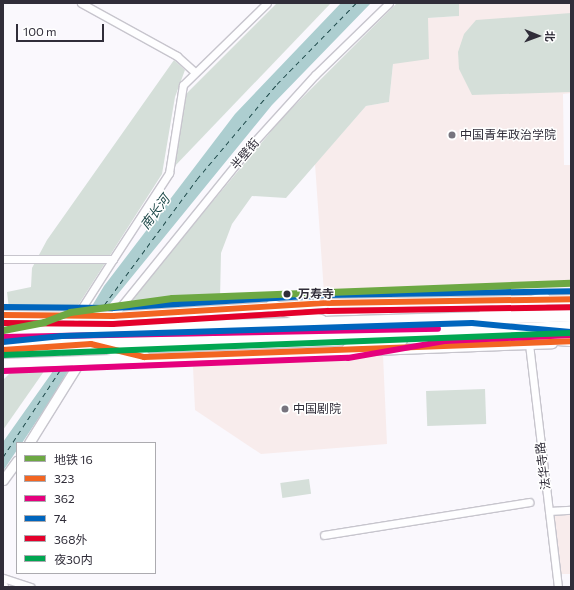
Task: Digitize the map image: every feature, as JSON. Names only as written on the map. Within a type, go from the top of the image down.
[{"type":"highway","points":[[457,320],[544,299]]},
{"type":"highway","points":[[272,306],[332,324]]},
{"type":"highway","points":[[3,329],[72,331],[457,320],[571,315]]},
{"type":"highway","points":[[3,344],[91,344],[444,333],[571,327]]},
{"type":"highway","points":[[3,338],[72,331]]},
{"type":"highway","points":[[472,332],[571,341]]},
{"type":"highway","points":[[348,350],[444,333]]},
{"type":"highway","points":[[3,350],[62,344]]},
{"type":"highway","points":[[91,344],[144,357]]},
{"type":"street","points":[[81,3],[177,56],[195,72]]},
{"type":"street","points":[[76,317],[169,173],[183,85],[267,3]]},
{"type":"street","name":"半壁街","points":[[110,316],[254,142],[315,75],[389,3]]},
{"type":"street","points":[[3,259],[113,259]]},
{"type":"street","points":[[3,314],[76,317],[272,306],[571,299]]},
{"type":"street","points":[[3,363],[529,344],[571,341]]},
{"type":"street","name":"法华寺路","points":[[529,344],[558,587]]},
{"type":"street","points":[[30,442],[80,361]]},
{"type":"street","points":[[3,480],[16,462]]},
{"type":"street","points":[[324,535],[529,502]]},
{"type":"street","points":[[549,511],[571,510]]},
{"type":"street","points":[[3,578],[30,587]]},
{"type":"shaded area","points":[[277,3],[331,3],[173,168],[186,94]]},
{"type":"shaded area","points":[[397,3],[459,3],[459,16],[428,18],[429,59],[393,64],[389,102],[366,106],[286,198],[252,196],[232,224],[221,253],[220,299],[123,309],[283,117]]},
{"type":"shaded area","name":"中国青年政治学院","points":[[459,3],[571,3],[571,93],[563,94],[564,165],[571,165],[571,287],[324,293],[315,164],[366,106],[389,102],[393,64],[428,18],[459,16]]},
{"type":"shaded area","points":[[571,13],[571,92],[472,95],[459,69],[458,52],[464,34],[476,20]]},
{"type":"shaded area","points":[[174,60],[185,70],[175,97],[162,174],[77,307],[9,309],[7,292],[31,287],[32,268],[47,240]]},
{"type":"shaded area","points":[[383,355],[387,444],[261,454],[195,410],[193,367]]},
{"type":"shaded area","points":[[16,367],[47,367],[3,430],[3,380]]},
{"type":"shaded area","points":[[485,389],[486,424],[427,426],[426,391]]},
{"type":"shaded area","points":[[309,479],[311,494],[282,498],[280,483]]},
{"type":"shaded area","points":[[571,513],[571,574],[559,574],[554,514]]},
{"type":"water","points":[[341,3],[371,3],[272,105],[104,311],[48,404],[23,442],[16,442],[16,452],[3,471],[3,442],[51,374],[104,286],[235,114]]},
{"type":"ferry route","points":[[99,312],[197,179],[277,84],[356,3]]},
{"type":"ferry route","points":[[90,325],[94,319]]},
{"type":"ferry route","points":[[69,357],[74,349]]},
{"type":"ferry route","points":[[3,457],[64,364]]},
{"type":"metro line","name":"16","points":[[3,330],[44,322],[70,312],[172,298],[571,283]]},
{"type":"transit line","name":"74","points":[[3,307],[113,308],[328,295],[571,291]]},
{"type":"transit line","name":"323","points":[[3,315],[113,316],[328,303],[571,299]]},
{"type":"transit line","name":"368外","points":[[3,323],[113,324],[328,311],[571,307]]},
{"type":"transit line","name":"74","points":[[3,342],[62,336],[472,323],[571,332]]},
{"type":"transit line","name":"362","points":[[3,337],[438,329]]},
{"type":"transit line","name":"夜30内","points":[[3,355],[571,333]]},
{"type":"transit line","name":"362","points":[[3,371],[348,358],[445,341],[571,335]]},
{"type":"transit line","name":"323","points":[[3,350],[91,344],[144,357],[571,341]]},
{"type":"place","name":"中国青年政治学院","points":[[452,135]]},
{"type":"place","name":"万寿寺","points":[[287,294]]},
{"type":"place","name":"中国剧院","points":[[285,409]]},
{"type":"water label","name":"南长河","points":[[155,212]]}]
